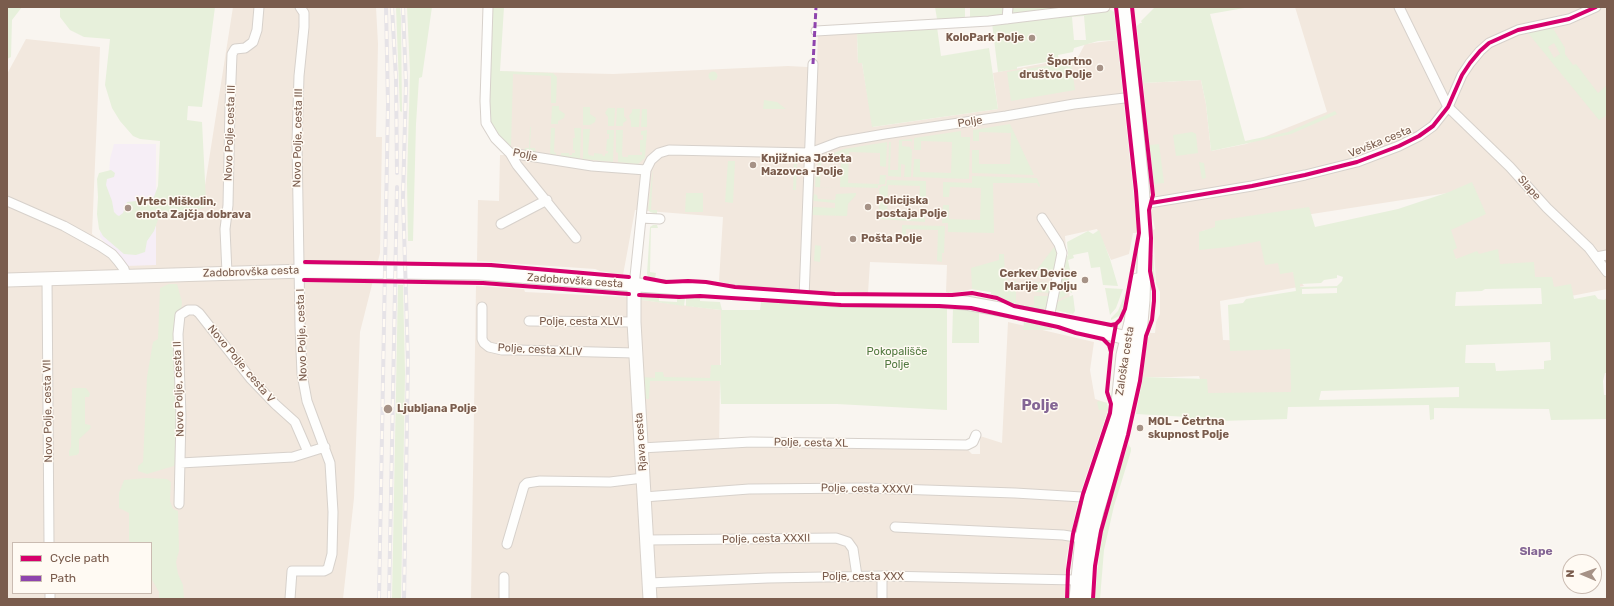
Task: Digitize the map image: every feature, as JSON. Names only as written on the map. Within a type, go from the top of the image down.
[{"type":"main road","name":"Zaloška cesta","points":[[1085,599],[1091,537],[1097,511],[1120,438],[1127,409],[1132,340],[1132,315],[1139,264],[1145,239],[1124,7]]},
{"type":"main road","name":"Zadobrovška cesta","points":[[7,280],[300,271],[479,274],[804,298],[839,300],[950,301],[984,305],[1048,318],[1132,340]]},
{"type":"main road","name":"Rjava cesta","points":[[634,286],[634,322],[650,599]]},
{"type":"main road","name":"Zaloška cesta","points":[[1076,599],[1076,580],[1082,538],[1090,500],[1116,414],[1132,340]]},
{"type":"street","name":"Novo Polje cesta III","points":[[226,273],[225,229],[228,205],[233,51],[235,49],[245,48],[253,42],[257,30],[259,7]]},
{"type":"street","name":"Novo Polje, cesta III","points":[[300,7],[304,13],[304,27],[297,115],[300,271]]},
{"type":"street","name":"Polje","points":[[488,7],[485,101],[486,123],[495,138],[510,153],[592,166],[646,170],[655,156],[670,150],[810,154],[839,142],[978,121],[1074,104],[1133,97]]},
{"type":"street","points":[[1007,19],[1008,7]]},
{"type":"street","points":[[816,31],[1007,19],[1105,7]]},
{"type":"street","name":"Slape","points":[[1399,7],[1448,107],[1510,167],[1547,208],[1596,257],[1607,272]]},
{"type":"street","name":"Vevška cesta","points":[[1143,204],[1305,175],[1357,162],[1393,148],[1419,136],[1433,126],[1448,107],[1462,75],[1480,51],[1489,43],[1518,30],[1569,19],[1596,7]]},
{"type":"street","points":[[804,298],[813,64]]},
{"type":"street","points":[[510,153],[517,165],[547,200],[576,238]]},
{"type":"street","points":[[634,286],[646,170]]},
{"type":"street","points":[[501,224],[547,200]]},
{"type":"street","points":[[7,201],[64,226],[100,246],[112,254],[124,269],[126,276]]},
{"type":"street","points":[[641,218],[660,219]]},
{"type":"street","points":[[1042,218],[1059,244],[1062,253],[1048,318]]},
{"type":"street","points":[[1596,257],[1607,255]]},
{"type":"street","name":"Novo Polje, cesta I","points":[[290,599],[292,571],[324,571],[328,569],[330,563],[332,504],[330,463],[311,412],[302,381],[300,271]]},
{"type":"street","name":"Novo Polje, cesta VII","points":[[47,278],[49,542]]},
{"type":"street","name":"Polje, cesta XLIV","points":[[482,306],[482,338],[484,343],[489,347],[510,350],[636,353]]},
{"type":"street","name":"Novo Polje, cesta V","points":[[180,316],[188,310],[195,310],[199,313],[251,379],[295,422],[308,452]]},
{"type":"street","name":"Novo Polje, cesta II","points":[[179,504],[181,416],[178,334],[180,316]]},
{"type":"street","name":"Polje, cesta XLVI","points":[[528,321],[634,322]]},
{"type":"street","name":"Polje, cesta XL","points":[[641,448],[751,442],[967,445],[973,442],[976,435]]},
{"type":"street","points":[[180,463],[293,456],[325,447]]},
{"type":"street","points":[[507,544],[524,486],[528,482],[610,482],[643,478]]},
{"type":"street","name":"Polje, cesta XXXVI","points":[[644,496],[749,489],[854,488],[1015,493],[1082,497],[1090,500]]},
{"type":"street","points":[[895,527],[1082,538]]},
{"type":"street","name":"Polje, cesta XXXII","points":[[646,540],[836,538],[848,542],[853,549],[856,576]]},
{"type":"street","name":"Polje, cesta XXX","points":[[649,583],[856,576],[1076,580]]},
{"type":"street","points":[[882,576],[882,599]]},
{"type":"street","points":[[504,577],[504,599]]},
{"type":"shaded area","points":[[233,7],[376,7],[378,44],[376,137],[382,137],[380,253],[360,332],[354,498],[343,599],[7,599],[7,74],[26,39],[100,47],[92,234],[127,263],[136,218],[203,198]]},
{"type":"shaded area","points":[[1295,7],[1607,7],[1607,289],[1566,297],[1451,257],[1446,227],[1454,192],[1202,231],[1205,246],[1267,240],[1304,286],[1220,301],[1223,340],[1302,342],[1300,400],[1205,397],[1199,376],[1143,377],[1142,371],[1148,338],[1150,333],[1155,333],[1156,322],[1160,314],[1160,292],[1156,284],[1153,230],[1155,229],[1151,210],[1153,209],[1155,196],[1143,83],[1201,80],[1206,104],[1211,151],[1246,144],[1327,112]]},
{"type":"shaded area","points":[[818,32],[857,32],[858,63],[862,63],[873,127],[998,109],[993,73],[1078,57],[1085,44],[1117,40],[1137,227],[1137,233],[1133,233],[1129,254],[1111,260],[1097,229],[1065,236],[1071,314],[1048,306],[1044,310],[1038,310],[1016,305],[991,294],[991,292],[972,289],[950,294],[946,292],[947,265],[870,262],[868,293],[730,285],[719,281],[723,217],[635,210],[623,275],[595,269],[477,261],[478,200],[499,201],[500,155],[509,155],[488,71],[613,74],[788,66],[807,67],[817,64]]},
{"type":"shaded area","name":"Vrtec Miškolin, enota Zajčja dobrava","points":[[114,144],[156,144],[156,265],[126,266],[100,237],[100,178],[109,175],[110,159]]},
{"type":"shaded area","points":[[476,286],[524,289],[525,292],[627,297],[638,302],[642,300],[721,310],[719,447],[745,445],[967,449],[972,454],[980,454],[980,436],[1002,443],[1008,322],[1094,342],[1090,370],[1095,399],[1107,403],[1108,410],[1078,500],[1066,559],[1065,599],[471,599]]},
{"type":"green space","points":[[7,7],[22,7],[12,20],[11,57],[7,59]]},
{"type":"green space","points":[[60,7],[215,7],[202,107],[188,106],[187,120],[202,122],[206,201],[204,208],[160,214],[154,231],[147,241],[145,252],[136,255],[124,254],[103,236],[99,229],[97,214],[97,179],[99,173],[111,170],[115,173],[114,177],[107,179],[106,185],[112,201],[114,212],[119,216],[123,213],[127,202],[136,201],[144,205],[152,202],[158,186],[160,141],[140,139],[133,136],[120,121],[112,108],[105,85],[110,39],[84,37],[70,30],[60,17]]},
{"type":"green space","points":[[396,7],[400,7],[401,18],[402,112],[400,111]]},
{"type":"green space","points":[[407,7],[432,7],[422,77],[419,78],[416,124],[413,241],[408,241],[407,182],[410,72]]},
{"type":"green space","points":[[490,7],[504,7],[500,71],[553,73],[557,77],[556,103],[551,103],[551,76],[513,74],[511,147],[516,148],[515,151],[501,142],[489,122]]},
{"type":"green space","points":[[935,7],[965,7],[965,18],[937,19]]},
{"type":"green space","points":[[970,7],[1005,7],[1005,18],[970,19]]},
{"type":"green space","points":[[1010,7],[1086,7],[1013,17]]},
{"type":"green space","points":[[1155,7],[1250,7],[1210,14],[1245,141],[1288,132],[1335,111],[1337,114],[1291,134],[1211,151],[1206,104],[1201,80],[1143,83],[1137,26],[1142,23],[1141,21]]},
{"type":"green space","points":[[1111,10],[1114,12],[1117,40],[1098,41],[1074,48],[1073,52],[1058,55],[1059,60],[1017,67],[1017,69],[998,72],[992,23]],"holes":[[[1084,16],[1086,40],[1074,40],[1072,17]]]},
{"type":"green space","points":[[937,27],[941,56],[989,48],[998,109],[872,127],[862,63],[858,63],[857,32]]},
{"type":"green space","points":[[1549,28],[1554,30],[1565,48],[1565,54],[1573,65],[1576,64],[1598,93],[1607,85],[1607,115],[1599,120],[1528,33],[1532,30]],"holes":[[[1554,43],[1560,54],[1554,58],[1548,47]]]},
{"type":"green space","points":[[1134,32],[1150,184],[1148,184]]},
{"type":"green space","points":[[1071,62],[1075,90],[1011,101],[1007,72]]},
{"type":"green space","points":[[713,71],[718,76],[713,81],[708,76]]},
{"type":"green space","points":[[764,100],[777,102],[786,109],[763,109]]},
{"type":"green space","points":[[552,106],[559,106],[559,110],[565,114],[564,118],[558,121],[558,124],[551,124]]},
{"type":"green space","points":[[583,107],[590,107],[590,114],[596,118],[595,122],[590,125],[583,125]]},
{"type":"green space","points":[[608,108],[615,108],[614,126],[608,126],[608,117],[605,113]]},
{"type":"green space","points":[[617,108],[624,108],[624,116],[627,120],[623,123],[623,126],[616,126]]},
{"type":"green space","points":[[632,109],[640,109],[639,127],[631,127],[629,116]]},
{"type":"green space","points":[[642,109],[647,109],[647,127],[641,127]]},
{"type":"green space","points":[[1010,124],[1034,175],[972,173],[972,150],[979,150],[979,164],[1010,164],[1011,133],[979,132],[979,141],[973,141],[973,130]]},
{"type":"green space","points":[[530,127],[530,148],[535,148],[536,153],[524,151],[525,148],[529,148]]},
{"type":"green space","points":[[551,128],[555,128],[554,152],[556,155],[561,155],[561,153],[569,153],[569,155],[572,155],[572,153],[575,153],[575,150],[573,150],[573,138],[575,138],[574,128],[581,128],[580,159],[550,155]]},
{"type":"green space","points":[[583,129],[590,129],[588,153],[589,155],[594,156],[594,153],[605,156],[605,154],[608,153],[608,151],[606,151],[607,139],[609,139],[607,130],[614,130],[613,162],[583,159]]},
{"type":"green space","points":[[616,130],[623,130],[622,155],[623,157],[628,157],[628,155],[642,155],[642,152],[640,152],[640,140],[643,140],[641,131],[647,130],[645,158],[638,164],[618,162],[618,153],[616,152]]},
{"type":"green space","points":[[961,131],[961,137],[970,137],[969,179],[913,177],[914,159],[920,159],[920,172],[951,173],[952,142],[921,141],[921,150],[914,150],[914,138]]},
{"type":"green space","points":[[1192,132],[1196,134],[1198,153],[1176,156],[1173,135]]},
{"type":"green space","points":[[912,139],[912,143],[911,141],[902,141],[902,146],[911,147],[911,177],[904,177],[905,165],[901,164],[901,177],[888,176],[889,142],[891,142],[890,170],[898,170],[899,140]]},
{"type":"green space","points":[[887,142],[886,167],[880,166],[880,153],[849,152],[848,183],[879,184],[880,175],[886,175],[885,184],[878,185],[878,188],[840,187],[841,161],[835,161],[834,153],[844,149]]},
{"type":"green space","points":[[1159,144],[1164,183],[1154,184],[1150,145]]},
{"type":"green space","points":[[823,157],[827,158],[826,160],[821,160],[820,187],[838,188],[815,187],[816,168],[820,160]]},
{"type":"green space","points":[[728,161],[735,161],[733,203],[725,202]]},
{"type":"green space","points":[[1199,162],[1204,163],[1206,178],[1202,179]]},
{"type":"green space","points":[[794,163],[797,164],[796,190],[793,190]]},
{"type":"green space","points":[[653,168],[651,210],[657,210],[657,214],[650,212],[648,209]]},
{"type":"green space","points":[[972,176],[1037,178],[1040,186],[1039,187],[1037,183],[993,183],[994,233],[948,232],[948,223],[942,223],[943,205],[949,205],[949,219],[980,220],[981,188],[950,187],[949,197],[943,197],[943,182],[972,183]]},
{"type":"green space","points":[[887,180],[926,181],[926,200],[919,200],[920,186],[888,185],[887,217],[919,218],[919,208],[925,209],[925,222],[879,219],[879,189],[882,186],[886,186]]},
{"type":"green space","points":[[1472,182],[1486,214],[1451,230],[1457,248],[1453,250],[1456,259],[1477,251],[1479,254],[1498,249],[1500,264],[1534,262],[1535,277],[1552,277],[1554,287],[1571,284],[1574,299],[1595,295],[1598,299],[1604,300],[1607,298],[1607,373],[1605,373],[1603,381],[1604,395],[1607,395],[1607,419],[1551,420],[1549,409],[1434,408],[1434,419],[1430,420],[1429,405],[1288,407],[1287,419],[1188,422],[1187,417],[1136,414],[1143,377],[1207,379],[1208,393],[1291,392],[1290,349],[1230,351],[1228,305],[1243,303],[1246,299],[1296,291],[1293,272],[1280,274],[1278,263],[1265,265],[1260,241],[1229,247],[1199,250],[1199,232],[1215,227],[1215,221],[1309,207],[1315,227],[1398,209],[1449,192]],"holes":[[[1337,275],[1343,277],[1342,281],[1337,286],[1300,287],[1300,284],[1321,283],[1324,280],[1337,278]],[[1337,288],[1337,293],[1302,294],[1302,289]],[[1541,288],[1542,304],[1455,306],[1456,292],[1482,291],[1485,289]],[[1550,342],[1551,360],[1544,361],[1544,369],[1496,371],[1495,363],[1465,363],[1466,345]],[[1459,387],[1459,397],[1319,400],[1321,391]]]},
{"type":"green space","points":[[686,193],[703,193],[703,212],[685,212]]},
{"type":"green space","points":[[856,193],[848,204],[847,216],[812,215],[811,211],[814,207],[835,208],[835,203],[814,201],[812,199],[814,194],[817,195],[818,199],[835,200],[836,194]]},
{"type":"green space","points":[[657,225],[658,228],[651,228],[650,272],[656,273],[655,279],[649,278],[647,274],[650,227]]},
{"type":"green space","points":[[902,225],[945,226],[944,253],[942,253],[942,262],[937,261],[938,230],[906,229],[906,239],[902,239]]},
{"type":"green space","points":[[1099,230],[1118,286],[1103,285],[1100,267],[1091,268],[1088,252],[1073,255],[1074,258],[1068,260],[1070,270],[1062,272],[1065,259],[1068,255],[1067,242],[1088,231],[1093,234]]},
{"type":"green space","points":[[815,245],[821,246],[820,262],[814,261]]},
{"type":"green space","points":[[1055,246],[1058,254],[1055,275],[1034,276],[1035,272]]},
{"type":"green space","points":[[999,254],[1004,254],[1005,277],[1007,277],[1007,281],[1016,281],[1016,305],[991,294],[991,292],[972,289],[971,268],[999,260]]},
{"type":"green space","points":[[1150,255],[1153,255],[1155,281],[1153,281]]},
{"type":"green space","points":[[1068,273],[1072,293],[1059,286],[1061,274]]},
{"type":"green space","points":[[481,278],[624,290],[626,292],[479,280]]},
{"type":"green space","points":[[1035,282],[1049,283],[1051,285],[1051,293],[1035,292]]},
{"type":"green space","points":[[169,284],[177,284],[182,302],[181,311],[176,317],[174,341],[177,459],[174,466],[147,474],[138,471],[138,466],[143,462],[147,377],[153,342],[158,339],[160,288]]},
{"type":"green space","points":[[398,285],[403,285],[405,373],[401,599],[392,599]]},
{"type":"green space","points":[[1059,287],[1068,294],[1056,301]]},
{"type":"green space","points":[[1105,288],[1123,289],[1116,308],[1110,315]]},
{"type":"green space","points":[[1126,291],[1122,312],[1119,316],[1111,320],[1111,318],[1118,311]]},
{"type":"green space","points":[[1073,295],[1075,311],[1073,314],[1054,310],[1055,303]]},
{"type":"green space","points":[[1034,296],[1050,296],[1048,306],[1041,310],[1020,305],[1034,305]]},
{"type":"green space","points":[[641,297],[659,297],[659,301],[677,302],[677,299],[685,298],[684,306],[642,300],[638,303]]},
{"type":"green space","name":"Pokopališče Polje","points":[[700,297],[700,301],[720,302],[722,310],[760,310],[761,302],[834,306],[947,307],[947,410],[837,404],[721,404],[720,381],[650,381],[649,399],[644,399],[643,377],[655,378],[655,372],[663,372],[664,377],[710,378],[711,365],[721,365],[721,310],[686,306],[686,298]]},
{"type":"green space","points":[[953,308],[979,311],[979,343],[952,343]]},
{"type":"green space","points":[[1024,321],[1052,327],[1052,330],[1023,330]]},
{"type":"green space","points":[[72,388],[86,388],[90,394],[89,397],[85,397],[85,424],[90,425],[91,427],[79,439],[79,453],[77,455],[69,456],[71,447]]},
{"type":"green space","points":[[1097,402],[1107,403],[1108,410],[1099,410]]},
{"type":"green space","points":[[1128,444],[1131,451],[1114,506],[1104,550],[1100,599],[1095,599],[1103,530]]},
{"type":"green space","points":[[146,478],[167,479],[171,482],[170,501],[173,509],[178,511],[179,551],[176,562],[178,574],[183,585],[184,599],[159,599],[159,592],[152,580],[152,542],[129,541],[129,513],[119,508],[119,493],[124,480]]},
{"type":"railway","points":[[379,599],[388,104],[386,7]]},
{"type":"railway","points":[[392,7],[396,79],[397,173]]},
{"type":"railway","points":[[403,7],[406,84],[403,197],[408,361],[404,599]]},
{"type":"railway","points":[[389,599],[397,187]]},
{"type":"marked path","points":[[813,64],[816,7]]},
{"type":"cycle path","points":[[1067,599],[1068,570],[1073,534],[1083,494],[1110,413],[1111,404],[1107,392],[1111,352],[1116,324],[1120,320],[1125,309],[1139,233],[1136,191],[1116,7]]},
{"type":"cycle path","points":[[1093,599],[1095,566],[1101,531],[1128,435],[1140,381],[1146,336],[1152,320],[1154,301],[1154,291],[1150,271],[1151,238],[1149,210],[1153,195],[1132,7]]},
{"type":"cycle path","points":[[1151,203],[1252,186],[1305,175],[1357,162],[1399,146],[1419,136],[1433,126],[1448,107],[1462,75],[1470,63],[1489,43],[1518,30],[1569,19],[1596,7]]},
{"type":"cycle path","points":[[305,262],[491,265],[629,277]]},
{"type":"cycle path","points":[[645,278],[666,282],[706,282],[735,287],[835,294],[952,295],[972,293],[997,298],[1014,306],[1111,325],[1116,324]]},
{"type":"cycle path","points":[[304,280],[483,283],[629,294]]},
{"type":"cycle path","points":[[639,295],[679,297],[700,296],[841,305],[939,306],[971,308],[1058,327],[1103,339],[1109,345],[1111,352]]},
{"type":"place","name":"KoloPark Polje","points":[[1032,38]]},
{"type":"place","name":"Športno društvo Polje","points":[[1100,68]]},
{"type":"place","name":"Knjižnica Jožeta Mazovca -Polje","points":[[753,165]]},
{"type":"place","name":"Policijska postaja Polje","points":[[868,207]]},
{"type":"place","name":"Vrtec Miškolin, enota Zajčja dobrava","points":[[128,208]]},
{"type":"place","name":"Pošta Polje","points":[[853,239]]},
{"type":"place","name":"Cerkev Device Marije v Polju","points":[[1085,280]]},
{"type":"place","name":"Ljubljana Polje","points":[[388,409]]},
{"type":"place","name":"MOL - Četrtna skupnost Polje","points":[[1140,428]]},
{"type":"district","name":"Polje","points":[[1040,406]]},
{"type":"district","name":"Slape","points":[[1536,552]]}]
